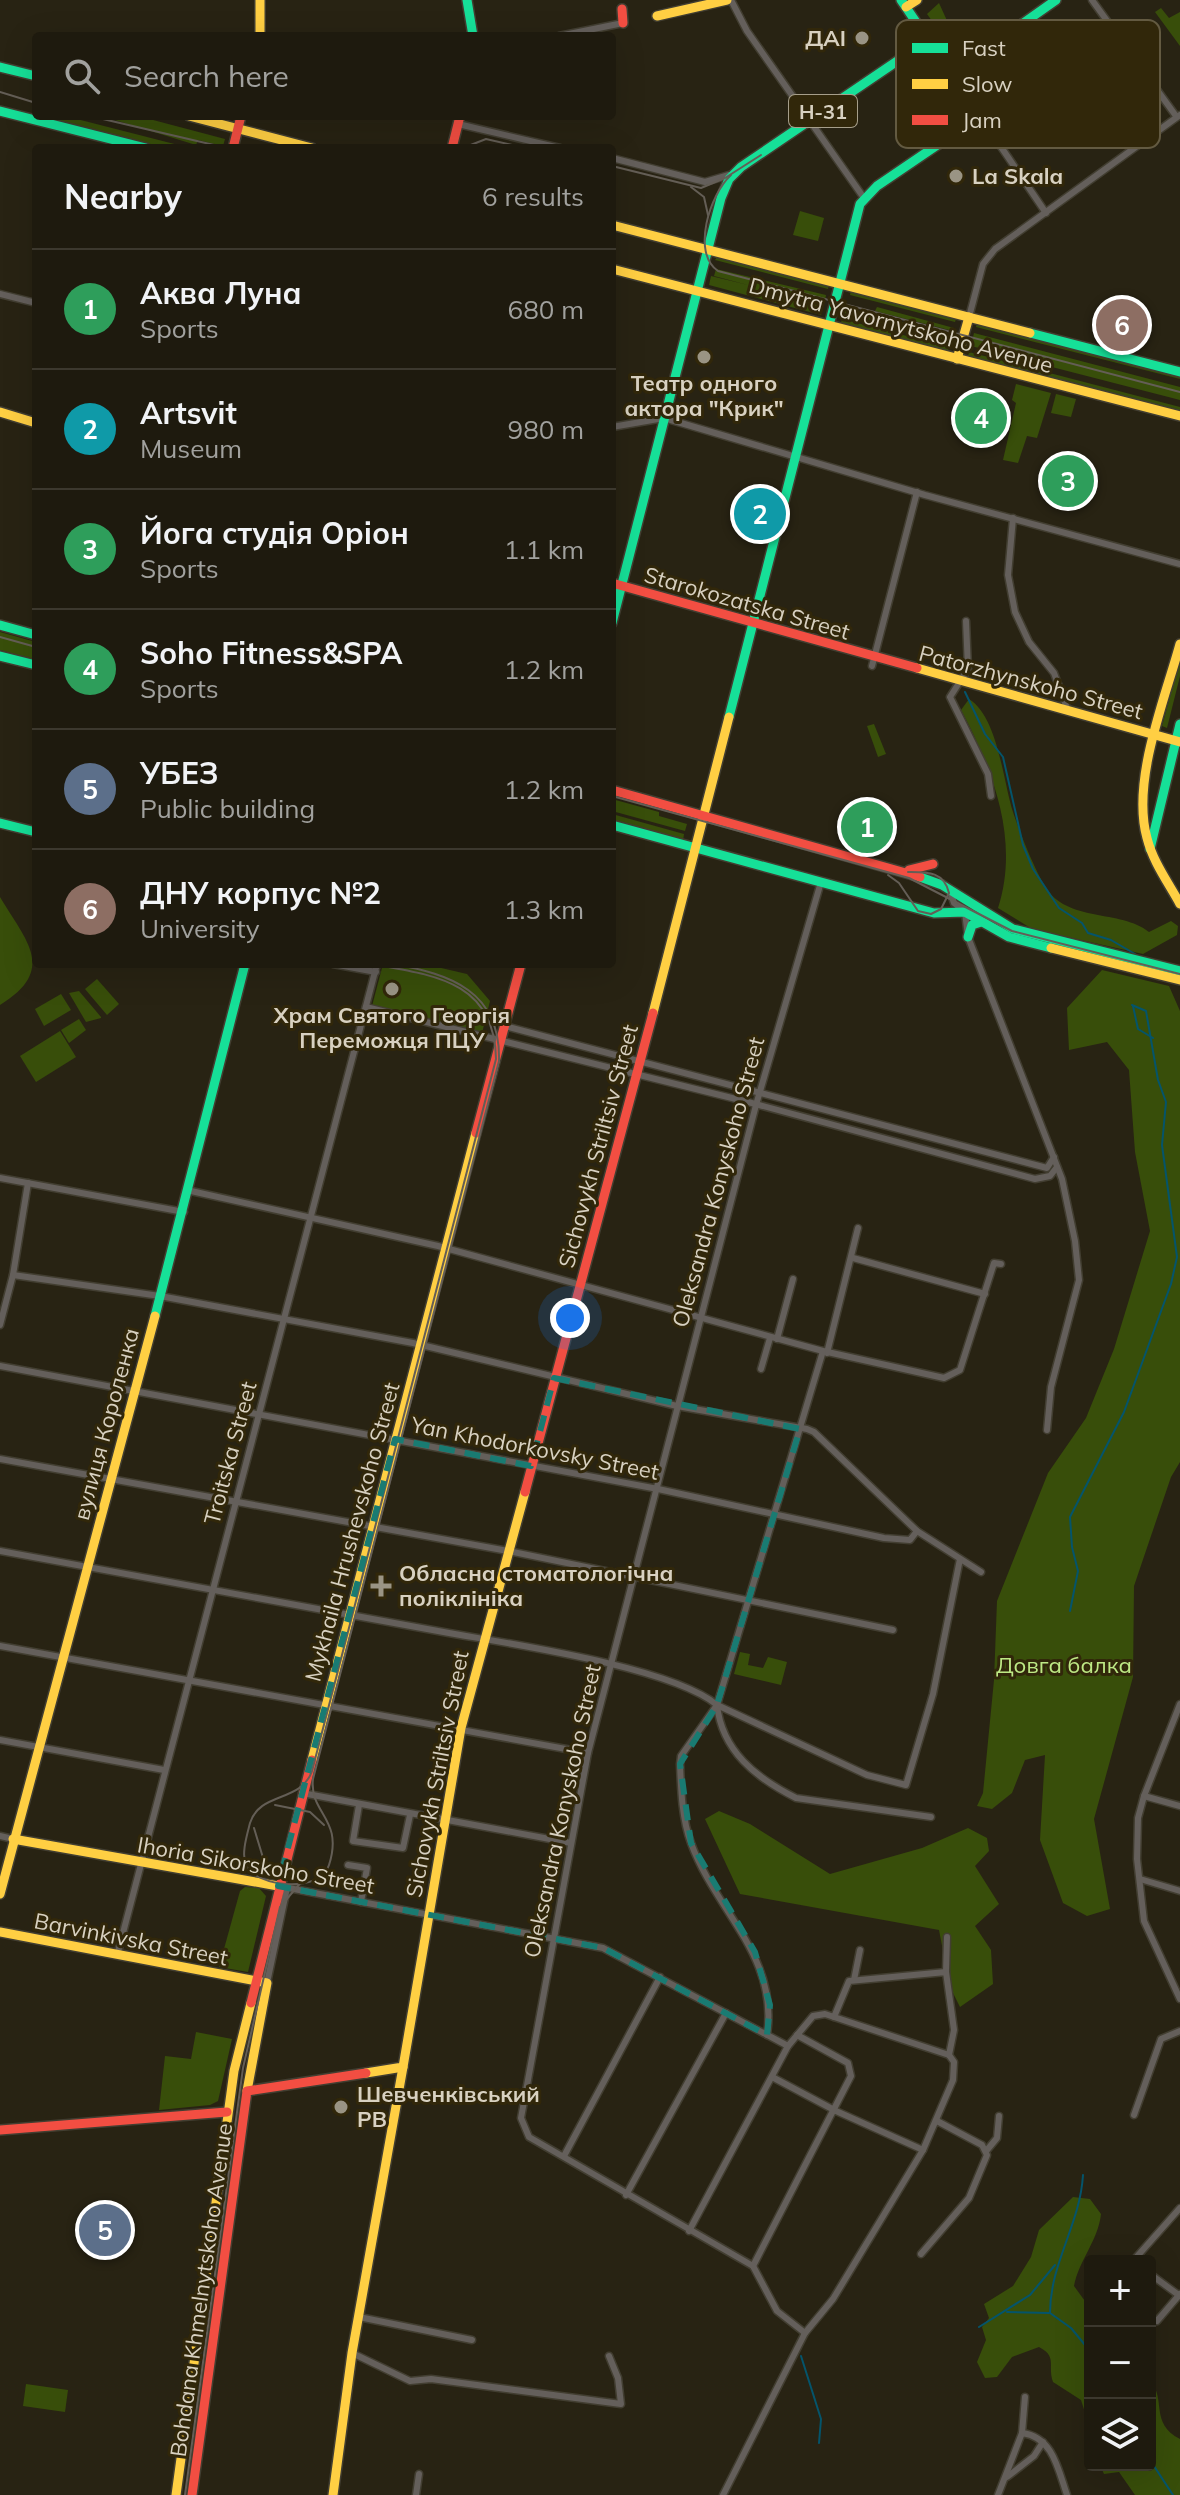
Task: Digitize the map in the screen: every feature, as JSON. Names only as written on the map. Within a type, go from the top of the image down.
[{"type":"main road","points":[[260,0],[260,32]]},
{"type":"main road","points":[[467,0],[472,32]]},
{"type":"main road","points":[[657,16],[729,0]]},
{"type":"main road","points":[[904,4],[917,0]]},
{"type":"main road","points":[[1028,20],[1056,0]]},
{"type":"main road","points":[[620,4],[623,23]]},
{"type":"main road","name":"Н-31","points":[[735,171],[896,62]]},
{"type":"main road","points":[[0,67],[32,75]]},
{"type":"main road","points":[[0,111],[32,119]]},
{"type":"main road","points":[[36,120],[130,144]]},
{"type":"main road","points":[[204,120],[296,144]]},
{"type":"main road","points":[[234,144],[240,120]]},
{"type":"main road","points":[[453,144],[459,120]]},
{"type":"main road","points":[[864,198],[935,148]]},
{"type":"main road","points":[[617,585],[721,198],[735,171]]},
{"type":"main road","name":"Sichovykh Striltsiv Street","points":[[333,2495],[352,2353],[461,1728],[637,1074],[693,847],[864,198]]},
{"type":"main road","name":"Dmytra Yavornytskoho Avenue","points":[[616,226],[1180,372]]},
{"type":"main road","name":"Dmytra Yavornytskoho Avenue","points":[[616,270],[1180,416]]},
{"type":"main road","points":[[957,359],[969,317]]},
{"type":"main road","points":[[0,412],[32,422]]},
{"type":"main road","name":"Starokozatska Street","points":[[617,585],[752,623],[872,662]]},
{"type":"main road","points":[[0,625],[32,634]]},
{"type":"main road","points":[[1180,644],[1143,803],[1150,849],[1180,904]]},
{"type":"main road","points":[[0,656],[32,664]]},
{"type":"main road","name":"Patorzhynskoho Street","points":[[872,662],[959,679],[1178,741]]},
{"type":"main road","points":[[1150,849],[1180,724]]},
{"type":"main road","points":[[616,791],[898,869],[949,889],[981,922],[1003,934],[1180,971]]},
{"type":"main road","points":[[0,823],[32,831]]},
{"type":"main road","points":[[616,826],[942,914],[967,908],[1013,929],[1087,952]]},
{"type":"main road","points":[[898,869],[913,871],[933,864]]},
{"type":"main road","points":[[968,937],[972,925],[981,922]]},
{"type":"main road","points":[[1141,964],[1180,980]]},
{"type":"main road","name":"вулиця Короленка","points":[[0,1894],[61,1657],[191,1191],[244,968]]},
{"type":"main road","name":"Mykhaila Hrushevskoho Street","points":[[227,2112],[255,1981],[283,1887],[302,1793],[520,968]]},
{"type":"main road","name":"Ihoria Sikorskoho Street","points":[[13,1839],[283,1887]]},
{"type":"main road","name":"Barvinkivska Street","points":[[0,1932],[118,1952],[267,1983]]},
{"type":"main road","name":"Mykhaila Hrushevskoho Street","points":[[247,2091],[267,1983]]},
{"type":"main road","points":[[247,2091],[403,2067]]},
{"type":"main road","name":"Bohdana Khmelnytskoho Avenue","points":[[192,2495],[247,2091]]},
{"type":"main road","name":"Bohdana Khmelnytskoho Avenue","points":[[176,2495],[227,2112]]},
{"type":"main road","points":[[0,2130],[244,2112]]},
{"type":"main road","points":[[192,2373],[208,2375]]},
{"type":"street","points":[[729,0],[747,31],[864,198]]},
{"type":"street","points":[[1092,0],[1107,20]]},
{"type":"street","points":[[579,32],[623,23]]},
{"type":"street","points":[[1160,92],[1178,116],[1160,129]]},
{"type":"street","points":[[459,120],[546,144]]},
{"type":"street","points":[[1002,148],[1046,213]]},
{"type":"street","points":[[969,317],[983,264],[995,249],[1134,148]]},
{"type":"street","points":[[616,159],[705,182],[735,171]]},
{"type":"street","points":[[0,294],[32,302]]},
{"type":"street","points":[[616,426],[664,418],[796,458],[1180,564]]},
{"type":"street","points":[[872,662],[917,492]]},
{"type":"street","points":[[1013,518],[1008,575],[1015,612],[1029,642],[1054,673],[1057,689],[1067,708]]},
{"type":"street","points":[[966,621],[968,669],[950,697],[988,774],[991,796]]},
{"type":"street","name":"Oleksandra Konyskoho Street","points":[[753,2266],[529,2137],[521,2118],[588,1753],[760,1090],[821,882]]},
{"type":"street","points":[[949,889],[954,903],[967,908],[968,937],[1066,1194],[1079,1273],[1051,1387],[1047,1430]]},
{"type":"street","points":[[942,914],[954,903]]},
{"type":"street","name":"Troitska Street","points":[[118,1952],[376,968]]},
{"type":"street","points":[[366,1007],[637,1074],[1035,1179],[1045,1179],[1057,1167]]},
{"type":"street","points":[[505,1026],[760,1090],[1047,1168]]},
{"type":"street","points":[[1045,1179],[1054,1157]]},
{"type":"street","points":[[0,1178],[184,1212]]},
{"type":"street","points":[[0,1323],[13,1275],[28,1183]]},
{"type":"street","points":[[191,1191],[445,1248],[825,1352],[944,1378],[956,1375],[963,1364],[994,1263],[1001,1264]]},
{"type":"street","points":[[767,2035],[770,2005],[755,1952],[708,1879],[691,1843],[683,1805],[681,1756],[717,1705],[853,1258],[858,1228]]},
{"type":"street","points":[[853,1258],[985,1294]]},
{"type":"street","points":[[13,1275],[160,1296],[419,1345],[677,1406],[814,1432],[917,1531],[981,1572]]},
{"type":"street","points":[[761,1369],[793,1279]]},
{"type":"street","name":"Yan Khodorkovsky Street","points":[[0,1366],[658,1489],[894,1539],[910,1540],[917,1531]]},
{"type":"street","points":[[0,1459],[508,1551],[893,1630]]},
{"type":"street","points":[[0,1551],[610,1665],[705,1695],[717,1705],[867,1775],[906,1785],[933,1694],[960,1559]]},
{"type":"street","points":[[0,1646],[588,1753]]},
{"type":"street","points":[[1180,1704],[1138,1818],[1144,1921],[1180,1999]]},
{"type":"street","points":[[717,1705],[720,1730],[742,1761],[758,1778],[780,1790],[796,1798],[931,1817]]},
{"type":"street","points":[[0,1740],[164,1770]]},
{"type":"street","points":[[302,1793],[571,1843]]},
{"type":"street","points":[[1144,1796],[1180,1806]]},
{"type":"street","points":[[359,1805],[353,1841],[403,1848],[410,1815]]},
{"type":"street","name":"Ihoria Sikorskoho Street","points":[[0,1836],[13,1839]]},
{"type":"street","points":[[348,1865],[367,1868],[361,1902]]},
{"type":"street","points":[[1140,1879],[1180,1891]]},
{"type":"street","name":"Ihoria Sikorskoho Street","points":[[283,1887],[603,1948],[788,2046]]},
{"type":"street","name":"Mykhaila Hrushevskoho Street","points":[[267,1983],[283,1887]]},
{"type":"street","points":[[723,2495],[805,2333],[833,2299],[923,2150],[937,2121],[955,2071],[949,2055],[954,2030],[946,1972],[947,1937]]},
{"type":"street","points":[[854,1980],[860,1950]]},
{"type":"street","points":[[834,2017],[845,1984],[854,1980],[946,1972]]},
{"type":"street","points":[[564,2156],[660,1977]]},
{"type":"street","points":[[626,2195],[726,2013]]},
{"type":"street","points":[[689,2231],[774,2078],[788,2046],[816,2015],[834,2017],[949,2055]]},
{"type":"street","points":[[1134,2115],[1161,2039],[1180,2031]]},
{"type":"street","points":[[797,2035],[850,2066],[851,2076],[836,2111],[753,2266],[777,2311],[805,2333]]},
{"type":"street","points":[[774,2078],[836,2111],[923,2150]]},
{"type":"street","points":[[921,2254],[969,2198],[986,2162],[987,2150],[997,2138],[999,2116]]},
{"type":"street","points":[[937,2121],[987,2150]]},
{"type":"street","points":[[1138,2255],[1180,2208]]},
{"type":"street","points":[[1156,2278],[1180,2295],[1156,2320]]},
{"type":"street","points":[[359,2317],[472,2340]]},
{"type":"street","points":[[352,2353],[410,2381],[431,2379],[621,2404],[618,2378],[609,2356]]},
{"type":"street","points":[[998,2495],[1022,2433],[1025,2397]]},
{"type":"street","points":[[1022,2433],[1035,2434],[1049,2447],[1067,2495]]},
{"type":"street","points":[[1004,2479],[1034,2456],[1043,2442]]},
{"type":"street","points":[[416,2495],[419,2474]]},
{"type":"highlighted area","points":[[554,1378],[800,1429],[717,1705],[680,1764],[691,1843],[755,1952],[770,2005],[767,2035],[603,1948],[278,1886],[395,1439],[531,1466]]},
{"type":"green space","points":[[939,3],[947,20],[931,20],[927,14]]},
{"type":"green space","points":[[1161,8],[1169,18],[1180,12],[1180,46],[1155,12]]},
{"type":"green space","points":[[56,120],[81,120],[174,144],[150,144]]},
{"type":"green space","points":[[115,120],[153,120],[225,139],[224,144],[198,140],[193,144]]},
{"type":"green space","points":[[800,211],[824,218],[818,241],[793,235]]},
{"type":"green space","points":[[717,257],[829,285],[828,289],[715,260]]},
{"type":"green space","points":[[716,269],[826,295],[825,301],[801,295],[800,299],[823,307],[821,315],[709,285],[711,276],[748,285],[714,276]]},
{"type":"green space","points":[[851,291],[956,319],[955,322],[850,295]]},
{"type":"green space","points":[[877,307],[954,328],[953,331],[875,311]]},
{"type":"green space","points":[[845,308],[952,335],[950,341],[844,313]]},
{"type":"green space","points":[[842,319],[949,347],[948,351],[841,323]]},
{"type":"green space","points":[[977,323],[1180,376],[1180,379],[976,327]]},
{"type":"green space","points":[[974,333],[1180,387],[1180,400],[971,346]]},
{"type":"green space","points":[[969,352],[1180,407],[1180,411],[968,356]]},
{"type":"green space","points":[[1016,384],[1051,393],[1037,438],[1027,436],[1018,463],[1003,460],[1016,403],[1012,400]]},
{"type":"green space","points":[[1056,394],[1076,399],[1071,417],[1051,413]]},
{"type":"green space","points":[[0,632],[32,641],[32,659],[0,650]]},
{"type":"green space","points":[[1180,660],[1180,676],[1167,728],[1162,726]]},
{"type":"green space","points":[[969,699],[979,708],[993,734],[1019,830],[1041,879],[1054,898],[1066,906],[1124,920],[1149,932],[1171,921],[1178,926],[1177,935],[1143,954],[1032,929],[998,908],[1006,857],[1004,831],[993,781],[961,710]]},
{"type":"green space","points":[[874,724],[886,754],[878,757],[867,726]]},
{"type":"green space","points":[[616,800],[659,812],[659,816],[687,824],[685,831],[616,812]]},
{"type":"green space","points":[[616,815],[684,834],[683,841],[616,822]]},
{"type":"green space","points":[[0,897],[27,942],[32,967],[28,980],[0,1005]]},
{"type":"green space","points":[[382,968],[441,968],[467,974],[490,1001],[482,1033],[372,1006]]},
{"type":"green space","name":"Довга балка","points":[[1102,970],[1169,986],[1180,1011],[1180,1462],[1171,1477],[1134,1586],[1133,1677],[1094,1819],[1110,1909],[1087,1916],[1063,1903],[1040,1840],[1045,1755],[1025,1760],[1012,1793],[992,1809],[977,1806],[983,1793],[994,1680],[997,1601],[1048,1473],[1086,1418],[1114,1349],[1150,1231],[1135,1152],[1129,1070],[1107,1042],[1069,1050],[1067,1008]]},
{"type":"green space","points":[[97,979],[119,1004],[107,1015],[85,989]]},
{"type":"green space","points":[[79,991],[101,1018],[86,1022],[69,993]]},
{"type":"green space","points":[[61,994],[71,1010],[44,1026],[35,1009]]},
{"type":"green space","points":[[79,1019],[86,1030],[69,1043],[61,1030]]},
{"type":"green space","points":[[60,1031],[76,1057],[36,1082],[20,1056]]},
{"type":"green space","points":[[740,1652],[750,1654],[748,1665],[763,1668],[768,1657],[787,1662],[781,1685],[734,1674]]},
{"type":"green space","points":[[719,1811],[750,1824],[830,1874],[922,1848],[968,1828],[987,1838],[989,1851],[975,1866],[999,1904],[975,1926],[991,1950],[993,1984],[960,2007],[950,1987],[939,1930],[740,1894],[705,1819]]},
{"type":"green space","points":[[245,1887],[259,1888],[266,1896],[248,1972],[219,1967],[240,1891]]},
{"type":"green space","points":[[196,2032],[232,2039],[218,2101],[210,2105],[159,2110],[165,2056],[191,2059]]},
{"type":"green space","points":[[1073,2197],[1090,2199],[1101,2214],[1074,2286],[1084,2300],[1084,2409],[1081,2400],[1053,2382],[1050,2358],[1039,2347],[1012,2357],[997,2377],[985,2378],[977,2362],[986,2340],[982,2327],[989,2318],[984,2304],[1013,2286],[1031,2257],[1039,2230]]},
{"type":"green space","points":[[26,2384],[68,2390],[65,2412],[23,2406]]},
{"type":"green space","points":[[1156,2390],[1161,2418],[1171,2433],[1180,2439],[1180,2495],[1135,2495],[1119,2472],[1104,2474],[1103,2471],[1156,2471]]},
{"type":"waterway","points":[[965,692],[985,734],[1003,757],[1023,845],[1033,869],[1059,908],[1082,923],[1088,933],[1111,940],[1135,954]]},
{"type":"waterway","points":[[1070,1611],[1078,1571],[1072,1547],[1070,1517],[1124,1412],[1171,1284],[1177,1257],[1162,1145],[1166,1102],[1158,1080],[1146,1011],[1132,1005]]},
{"type":"waterway","points":[[1133,1006],[1138,1029],[1153,1038]]},
{"type":"waterway","points":[[1083,2175],[1077,2211],[1055,2277],[1050,2313],[1071,2328],[1084,2344]]},
{"type":"waterway","points":[[979,2327],[1030,2295],[1055,2265]]},
{"type":"waterway","points":[[1007,2312],[1049,2313]]},
{"type":"waterway","points":[[801,2356],[821,2419],[819,2443]]},
{"type":"waterway","points":[[1156,2469],[1173,2495]]},
{"type":"tram line","points":[[0,92],[32,102]]},
{"type":"tram line","points":[[107,120],[210,144]]},
{"type":"tram line","points":[[473,144],[486,139],[508,144]]},
{"type":"tram line","points":[[616,167],[701,188],[725,178],[761,155]]},
{"type":"tram line","points":[[731,175],[716,195],[706,223],[706,251],[718,271],[1180,392]]},
{"type":"tram line","points":[[691,187],[704,197],[708,215]]},
{"type":"tram line","points":[[0,637],[32,646]]},
{"type":"tram line","points":[[616,797],[909,878],[1012,931],[1180,974]]},
{"type":"tram line","points":[[888,875],[899,883],[918,911],[931,914],[941,909],[949,893],[943,880],[928,873],[908,872]]},
{"type":"tram line","points":[[392,968],[438,978],[472,998],[485,1013],[493,1033],[496,1059],[312,1771],[299,1788],[262,1806],[255,1813],[247,1833],[245,1861],[252,1873],[288,1884],[314,1880],[329,1865],[332,1837],[316,1801],[313,1779],[499,1061],[497,1037],[491,1018],[481,1002],[452,981],[414,968]]},
{"type":"tram line","points":[[275,1805],[310,1812],[324,1825]]},
{"type":"tram line","points":[[254,1828],[264,1861]]},
{"type":"tram line","points":[[185,2495],[243,2068],[280,1907],[303,1880]]},
{"type":"traffic: fast","points":[[467,0],[472,32]]},
{"type":"traffic: fast","points":[[901,0],[915,20]]},
{"type":"traffic: fast","points":[[1028,20],[1056,0]]},
{"type":"traffic: fast","points":[[616,607],[721,198],[729,179],[741,167],[896,62]]},
{"type":"traffic: fast","points":[[0,67],[32,75]]},
{"type":"traffic: fast","points":[[0,111],[32,119]]},
{"type":"traffic: fast","points":[[36,120],[130,144]]},
{"type":"traffic: fast","points":[[729,717],[860,204],[877,186],[933,148]]},
{"type":"traffic: fast","points":[[1030,333],[1180,372]]},
{"type":"traffic: fast","points":[[0,625],[32,634]]},
{"type":"traffic: fast","points":[[0,656],[32,664]]},
{"type":"traffic: fast","points":[[1150,849],[1180,724]]},
{"type":"traffic: fast","points":[[0,823],[32,831]]},
{"type":"traffic: fast","points":[[616,826],[934,913],[965,912],[1009,937],[1051,948]]},
{"type":"traffic: fast","points":[[920,877],[942,885],[1013,929],[1180,971]]},
{"type":"traffic: fast","points":[[968,937],[972,925],[981,922]]},
{"type":"traffic: fast","points":[[155,1316],[244,968]]},
{"type":"traffic: slow","points":[[260,0],[260,32]]},
{"type":"traffic: slow","points":[[657,16],[727,0]]},
{"type":"traffic: slow","points":[[906,7],[917,0]]},
{"type":"traffic: slow","points":[[204,120],[297,144]]},
{"type":"traffic: slow","points":[[616,226],[1030,333]]},
{"type":"traffic: slow","points":[[616,270],[1180,416]]},
{"type":"traffic: slow","points":[[957,359],[969,317]]},
{"type":"traffic: slow","points":[[0,412],[32,422]]},
{"type":"traffic: slow","points":[[1180,644],[1152,740],[1143,791],[1147,838],[1161,872],[1180,904]]},
{"type":"traffic: slow","points":[[917,668],[1180,742]]},
{"type":"traffic: slow","points":[[653,1013],[729,717]]},
{"type":"traffic: slow","points":[[1051,948],[1180,980]]},
{"type":"traffic: slow","points":[[312,1760],[476,1133]]},
{"type":"traffic: slow","points":[[0,1894],[155,1316]]},
{"type":"traffic: slow","points":[[366,2073],[403,2067],[461,1728],[525,1492]]},
{"type":"traffic: slow","points":[[13,1839],[278,1886]]},
{"type":"traffic: slow","points":[[0,1932],[267,1983],[247,2091]]},
{"type":"traffic: slow","points":[[176,2495],[234,2071],[251,2003]]},
{"type":"traffic: slow","points":[[333,2495],[352,2353],[403,2067]]},
{"type":"traffic: jam","points":[[622,9],[623,23]]},
{"type":"traffic: jam","points":[[234,144],[240,120]]},
{"type":"traffic: jam","points":[[453,144],[459,120]]},
{"type":"traffic: jam","points":[[616,584],[917,668]]},
{"type":"traffic: jam","points":[[616,791],[920,877]]},
{"type":"traffic: jam","points":[[909,870],[933,864]]},
{"type":"traffic: jam","points":[[476,1133],[520,968]]},
{"type":"traffic: jam","points":[[525,1492],[653,1013]]},
{"type":"traffic: jam","points":[[251,2003],[312,1760]]},
{"type":"traffic: jam","points":[[192,2495],[247,2091],[366,2073]]},
{"type":"traffic: jam","points":[[0,2130],[227,2112]]},
{"type":"place","name":"ДАІ","points":[[862,38]]},
{"type":"place","name":"La Skala","points":[[956,176]]},
{"type":"place","name":"ДНУ корпус №2","points":[[1122,325]]},
{"type":"place","name":"Театр одного актора \"Крик\"","points":[[704,357]]},
{"type":"place","name":"Soho Fitness&SPA","points":[[981,418]]},
{"type":"place","name":"Йога студія Оріон","points":[[1068,481]]},
{"type":"place","name":"Artsvit","points":[[760,514]]},
{"type":"place","name":"Аква Луна","points":[[867,827]]},
{"type":"place","name":"Храм Святого Георгія Переможця ПЦУ","points":[[392,989]]},
{"type":"place","name":"Обласна стоматологічна поліклініка","points":[[381,1586]]},
{"type":"place","name":"Шевченківський РВ","points":[[341,2107]]},
{"type":"place","name":"УБЕЗ","points":[[105,2230]]}]
